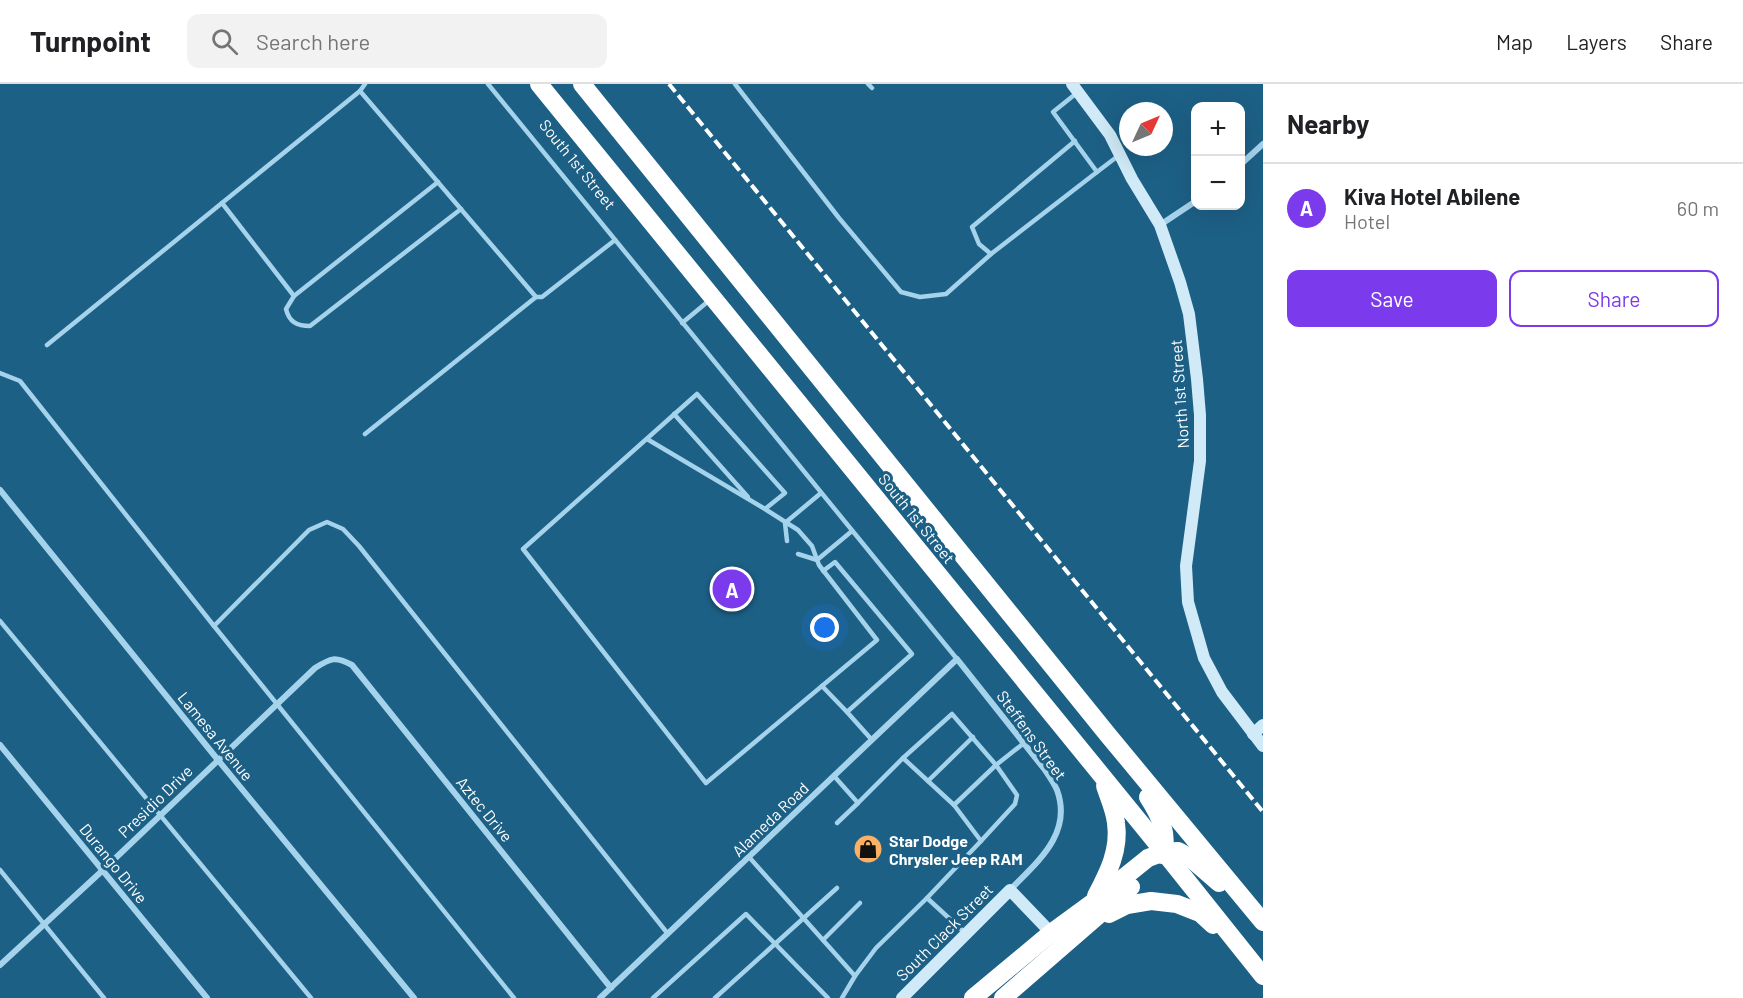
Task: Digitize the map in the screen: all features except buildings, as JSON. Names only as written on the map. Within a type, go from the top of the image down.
[{"type":"highway","name":"South 1st Street","points":[[539,84],[1263,976]]},
{"type":"highway","name":"South 1st Street","points":[[582,84],[1263,924]]},
{"type":"highway","points":[[713,298],[738,276]]},
{"type":"highway","points":[[1084,927],[1154,868],[1164,852],[1163,825],[1156,809],[1108,735]]},
{"type":"highway","points":[[1092,903],[1112,864],[1116,846],[1117,824],[1101,776]]},
{"type":"highway","points":[[1003,998],[1092,903],[1148,858],[1164,852],[1178,851],[1189,857],[1263,924]]},
{"type":"highway","points":[[974,998],[1057,939],[1126,905],[1151,901],[1177,904],[1200,913],[1236,943]]},
{"type":"street","name":"North 1st Street","points":[[1075,88],[1110,135],[1119,152]]},
{"type":"street","points":[[1245,160],[1263,144]]},
{"type":"street","name":"North 1st Street","points":[[1121,156],[1160,225],[1189,315],[1198,388],[1200,461],[1186,566],[1188,602],[1204,658],[1222,692],[1258,730],[1263,746]]},
{"type":"street","points":[[1160,225],[1191,204]]},
{"type":"street","name":"Lamesa Avenue","points":[[0,490],[414,998]]},
{"type":"street","name":"Presidio Drive","points":[[0,964],[103,870],[315,668],[330,659]]},
{"type":"street","name":"Aztec Drive","points":[[330,659],[342,660],[351,665],[611,988]]},
{"type":"street","name":"Alameda Road","points":[[600,998],[957,659]]},
{"type":"street","name":"Steffens Street","points":[[957,659],[1045,770],[1057,790],[1061,811],[1058,833],[1050,847],[1010,890]]},
{"type":"street","name":"Durango Drive","points":[[0,745],[207,998]]},
{"type":"street","points":[[1010,890],[1057,939]]},
{"type":"street","name":"South Clack Street","points":[[902,998],[1010,890]]},
{"type":"lane","points":[[47,345],[360,91],[365,84]]},
{"type":"lane","name":"South 1st Street","points":[[488,84],[957,659]]},
{"type":"lane","points":[[735,84],[839,218],[900,292],[920,297],[946,294],[991,254],[1119,155]]},
{"type":"lane","points":[[1075,88],[1053,112],[1097,172]]},
{"type":"lane","points":[[360,91],[536,297]]},
{"type":"lane","points":[[991,254],[979,244],[972,227],[1075,141]]},
{"type":"lane","points":[[438,182],[294,296],[286,309],[288,316],[295,324],[310,326],[461,209]]},
{"type":"lane","points":[[222,203],[294,296]]},
{"type":"lane","points":[[365,434],[536,297],[542,297],[615,240]]},
{"type":"lane","points":[[682,323],[713,298]]},
{"type":"lane","points":[[0,373],[20,381],[514,998]]},
{"type":"lane","points":[[647,439],[798,530],[812,546],[823,571],[877,640],[706,783],[523,549],[697,394],[785,493],[765,509]]},
{"type":"lane","points":[[674,414],[751,501]]},
{"type":"lane","points":[[785,523],[821,493]]},
{"type":"lane","points":[[214,626],[309,530],[327,522],[343,529],[359,546],[668,934]]},
{"type":"lane","points":[[785,523],[787,541]]},
{"type":"lane","points":[[817,560],[852,531]]},
{"type":"lane","points":[[798,554],[817,560]]},
{"type":"lane","points":[[823,571],[835,562],[912,654],[847,712]]},
{"type":"lane","points":[[0,621],[311,998]]},
{"type":"lane","points":[[822,686],[872,740]]},
{"type":"lane","points":[[837,823],[952,714],[996,765],[1017,795],[1015,804],[981,841],[876,948],[842,998]]},
{"type":"lane","points":[[928,781],[973,737]]},
{"type":"lane","points":[[954,805],[996,765],[1024,743]]},
{"type":"lane","points":[[903,758],[954,805],[981,841]]},
{"type":"lane","points":[[834,776],[858,803]]},
{"type":"lane","points":[[749,857],[855,976]]},
{"type":"lane","points":[[0,870],[104,998]]},
{"type":"lane","points":[[715,998],[837,888]]},
{"type":"lane","points":[[927,898],[966,934]]},
{"type":"lane","points":[[823,940],[860,903]]},
{"type":"lane","points":[[653,998],[746,915],[828,998]]},
{"type":"railway","points":[[669,84],[1263,812]]},
{"type":"place","name":"Kiva Hotel Abilene","points":[[732,589]]},
{"type":"place","name":"Star Dodge Chrysler Jeep RAM","points":[[868,849]]}]
